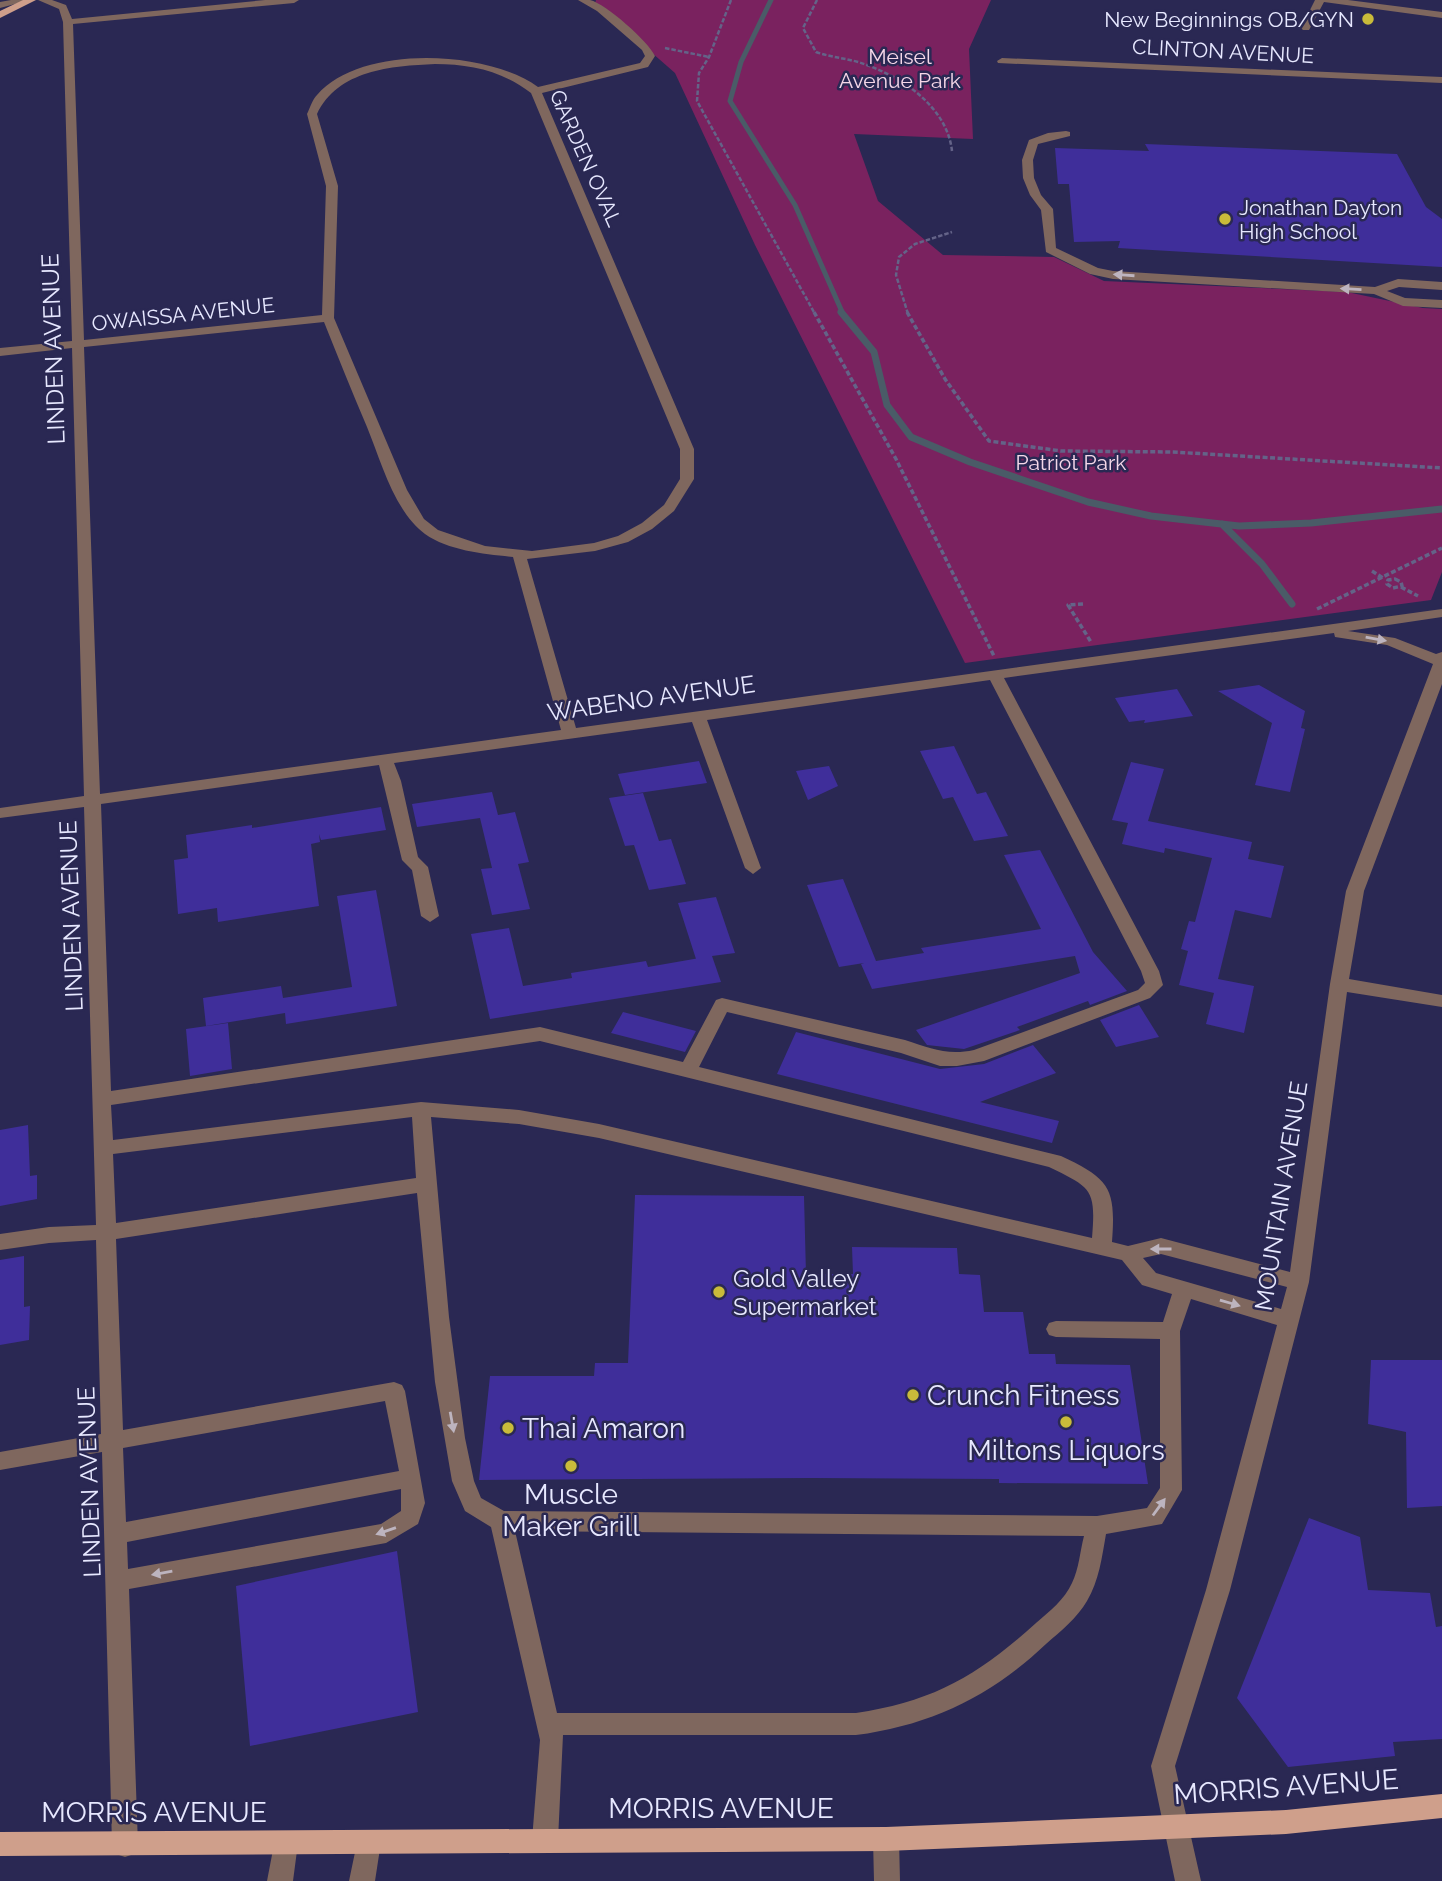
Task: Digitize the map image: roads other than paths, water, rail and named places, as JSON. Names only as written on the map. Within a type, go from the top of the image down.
[{"type":"main road","points":[[0,15],[31,0]]},
{"type":"main road","name":"MORRIS AVENUE","points":[[0,1844],[886,1839],[1286,1822],[1442,1806]]},
{"type":"street","points":[[0,5],[25,0]]},
{"type":"street","points":[[43,0],[63,7],[68,22],[294,0]]},
{"type":"street","points":[[536,91],[644,65],[650,56],[646,48],[600,9],[583,0]]},
{"type":"street","points":[[1306,28],[1320,0]]},
{"type":"street","points":[[1326,0],[1381,4],[1442,15]]},
{"type":"street","name":"LINDEN AVENUE","points":[[68,22],[104,1100],[125,1845]]},
{"type":"street","name":"GARDEN OVAL","points":[[428,61],[452,61],[495,68],[520,78],[536,91],[687,449],[689,469],[683,489],[669,508],[647,526],[623,539],[564,553],[519,554],[485,551],[433,533],[418,521],[400,490],[328,318],[332,186],[312,114],[322,94],[335,85],[370,70],[428,61]]},
{"type":"street","name":"CLINTON AVENUE","points":[[1002,61],[1442,80]]},
{"type":"street","points":[[1066,134],[1048,136],[1034,142],[1027,155],[1028,178],[1038,200],[1047,209],[1050,250],[1074,262],[1113,275],[1376,291],[1403,302],[1442,304]]},
{"type":"street","points":[[1376,291],[1398,283],[1442,286]]},
{"type":"street","name":"OWAISSA AVENUE","points":[[0,352],[328,318]]},
{"type":"street","points":[[519,554],[570,734]]},
{"type":"street","name":"WABENO AVENUE","points":[[0,813],[698,716],[995,668],[1442,613]]},
{"type":"street","name":"WABENO AVENUE","points":[[1308,631],[1390,641],[1441,660]]},
{"type":"street","name":"MOUNTAIN AVENUE","points":[[1188,1881],[1163,1766],[1218,1590],[1299,1282],[1339,984],[1355,891],[1436,682],[1441,660]]},
{"type":"street","points":[[688,1070],[722,1004],[905,1047],[929,1058],[952,1062],[977,1056],[1144,994],[1154,985],[1150,971],[995,668]]},
{"type":"street","points":[[698,716],[753,868]]},
{"type":"street","points":[[385,760],[393,781],[410,860],[420,867],[430,916]]},
{"type":"street","points":[[1339,984],[1442,1001]]},
{"type":"street","points":[[104,1100],[540,1034],[1055,1161],[1088,1176],[1102,1191],[1104,1207],[1101,1248]]},
{"type":"street","points":[[105,1148],[421,1109],[519,1117],[599,1131],[1128,1254],[1161,1246],[1299,1282]]},
{"type":"street","points":[[421,1109],[426,1184],[450,1414],[461,1471],[472,1504],[501,1521],[1097,1526],[1154,1517],[1171,1490],[1170,1331],[1184,1290]]},
{"type":"street","points":[[0,1242],[49,1235],[108,1232],[426,1184]]},
{"type":"street","points":[[1128,1254],[1149,1279],[1289,1320]]},
{"type":"street","points":[[1056,1329],[1170,1331]]},
{"type":"street","points":[[0,1461],[394,1391],[411,1478],[414,1503],[410,1517],[386,1533],[118,1581]]},
{"type":"street","points":[[116,1534],[411,1478]]},
{"type":"street","points":[[501,1521],[552,1740],[545,1840]]},
{"type":"street","points":[[548,1724],[856,1724],[904,1718],[927,1711],[955,1699],[979,1684],[1015,1657],[1055,1621],[1082,1588],[1097,1526]]},
{"type":"street","points":[[886,1839],[887,1881]]},
{"type":"street","points":[[362,1881],[368,1842]]},
{"type":"street","points":[[280,1881],[285,1843]]},
{"type":"waterway","points":[[771,0],[741,62],[730,101],[795,205],[843,314]]},
{"type":"waterway","points":[[841,312],[874,352],[887,405],[911,437],[970,462],[1088,502],[1151,516],[1222,524]]},
{"type":"waterway","points":[[1222,524],[1239,526],[1311,523],[1442,509]]},
{"type":"waterway","points":[[1222,524],[1262,564],[1292,604]]},
{"type":"place","name":"New Beginnings OB/GYN","points":[[1368,19]]},
{"type":"place","name":"Jonathan Dayton High School","points":[[1225,219]]},
{"type":"place","name":"Gold Valley Supermarket","points":[[719,1292]]},
{"type":"place","name":"Crunch Fitness","points":[[913,1395]]},
{"type":"place","name":"Miltons Liquors","points":[[1066,1422]]},
{"type":"place","name":"Thai Amaron","points":[[508,1428]]},
{"type":"place","name":"Muscle Maker Grill","points":[[571,1466]]},
{"type":"park label","name":"Meisel Avenue Park","points":[[900,68]]},
{"type":"park label","name":"Patriot Park","points":[[1071,462]]}]
